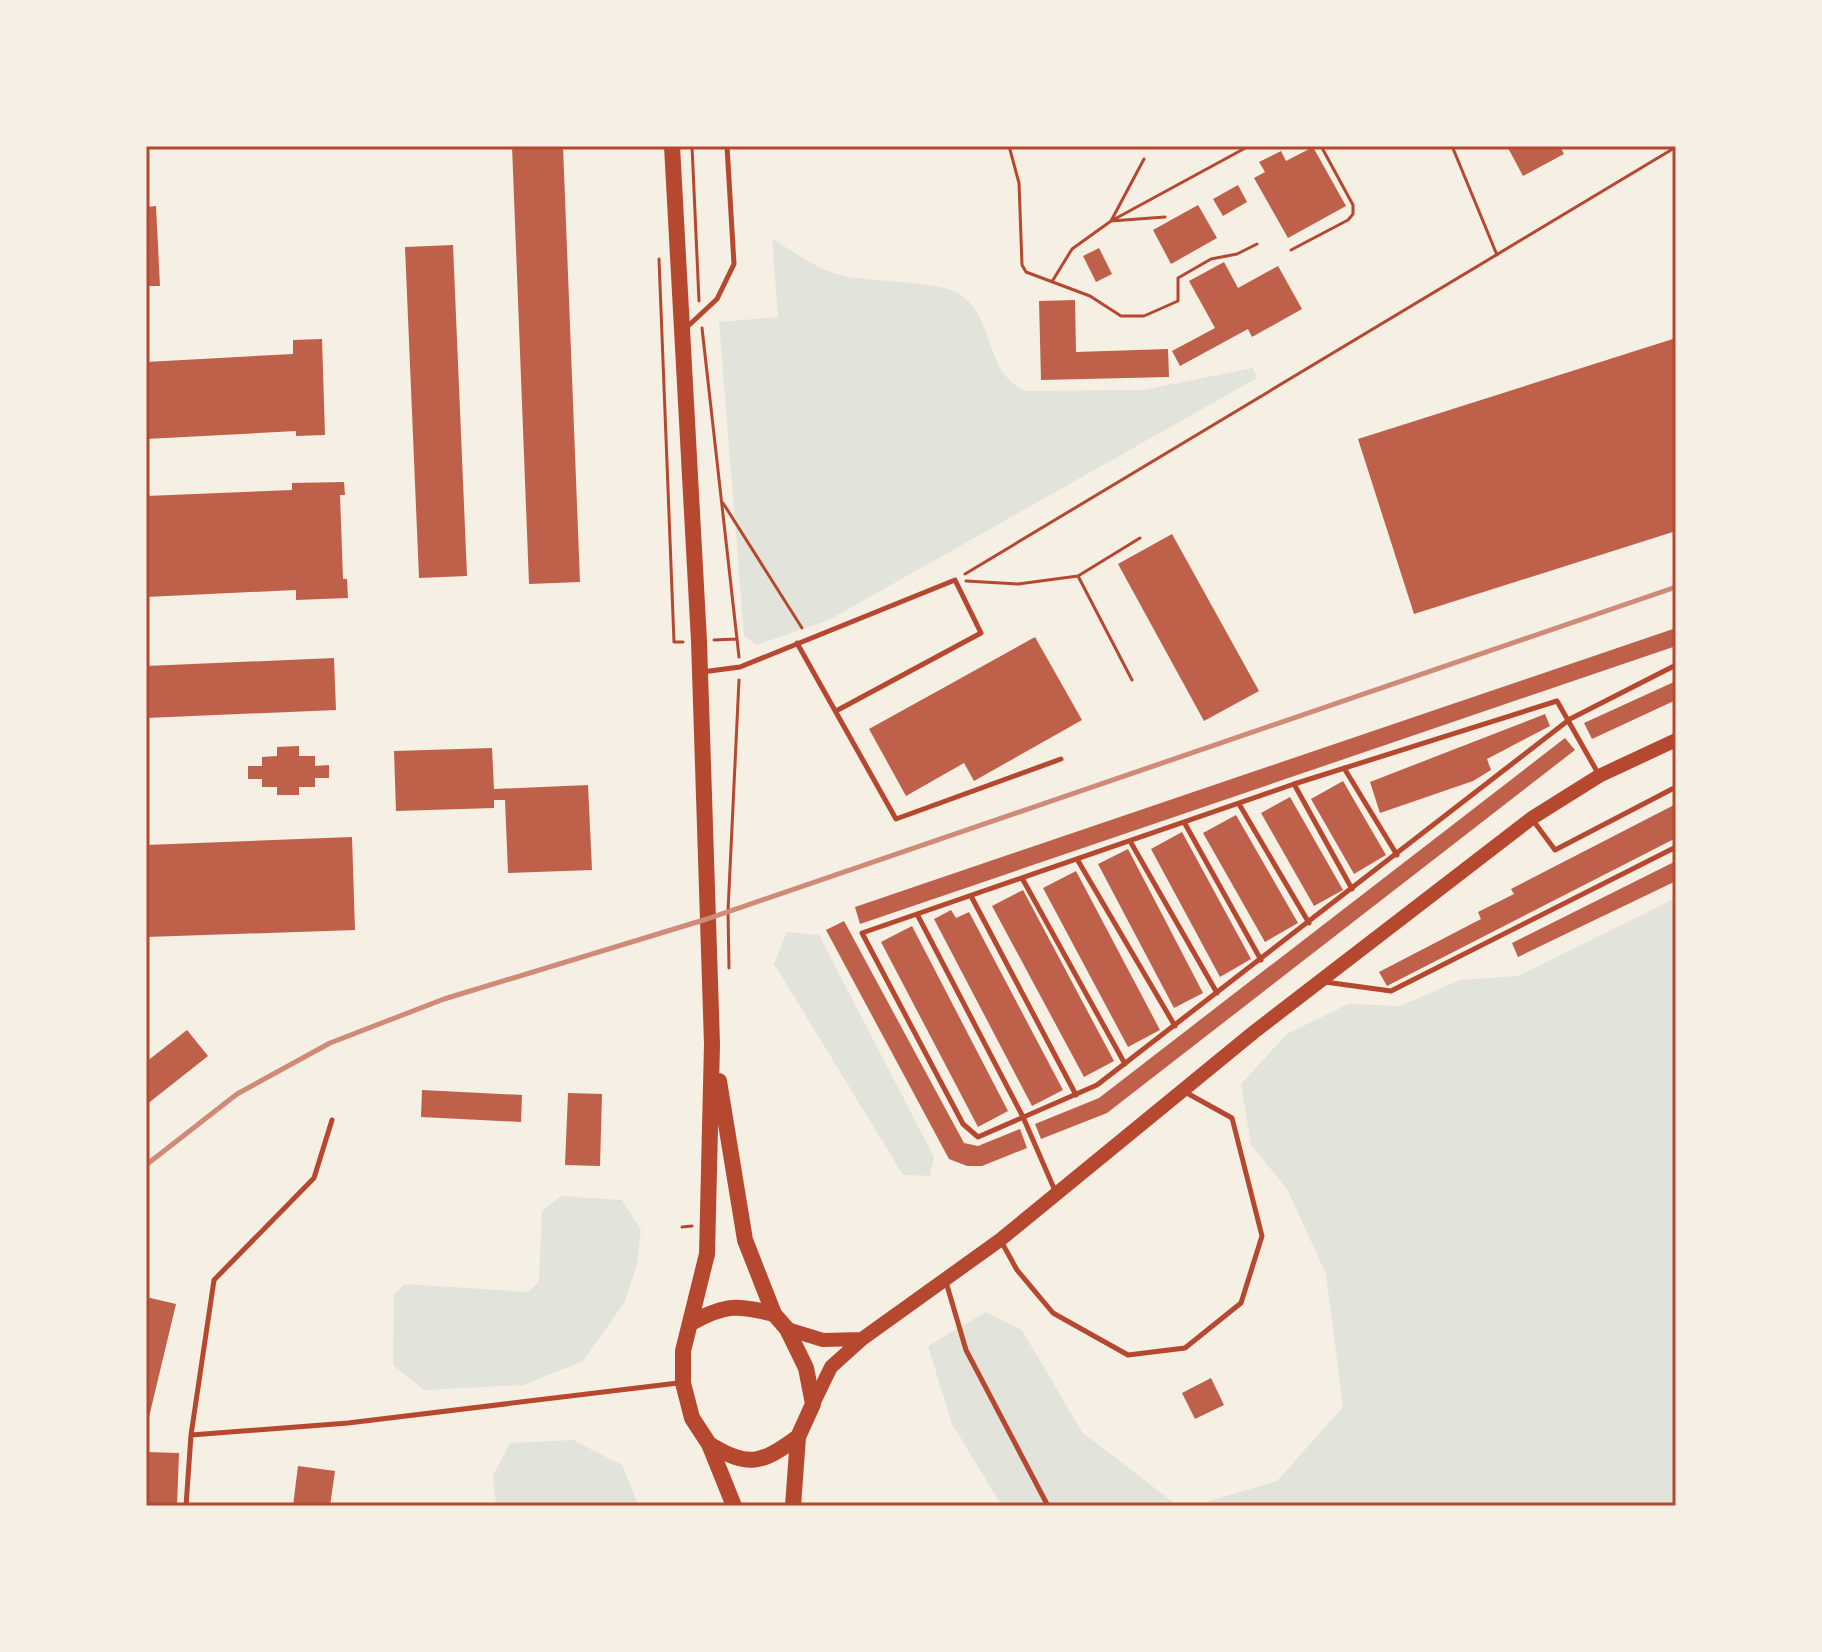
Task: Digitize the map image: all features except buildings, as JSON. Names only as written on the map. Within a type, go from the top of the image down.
[{"type":"main road","points":[[672,146],[700,672],[712,1044],[707,1254],[693,1322],[683,1351],[683,1383],[692,1418],[709,1444],[734,1506]]},
{"type":"main road","points":[[793,1506],[798,1437],[831,1367],[862,1339],[1000,1240],[1320,981],[1532,818],[1599,776],[1676,740]]},
{"type":"main road","points":[[712,1044],[745,1240],[774,1314],[787,1329],[806,1368],[813,1404]]},
{"type":"main road","points":[[693,1322],[718,1308],[743,1306],[774,1314]]},
{"type":"main road","points":[[787,1329],[823,1340],[862,1339]]},
{"type":"main road","points":[[709,1444],[735,1460],[767,1460],[798,1437]]},
{"type":"lane","points":[[680,333],[717,299],[734,264],[727,146]]},
{"type":"lane","points":[[700,672],[740,667],[955,580],[981,633],[836,711]]},
{"type":"lane","points":[[797,643],[896,819],[1061,759]]},
{"type":"lane","points":[[1599,776],[1570,719],[1557,701],[1294,784],[862,933],[963,1124],[978,1137],[1076,1095],[1125,1064],[1570,719],[1676,665]]},
{"type":"lane","points":[[1344,768],[1397,855]]},
{"type":"lane","points":[[1294,784],[1352,889]]},
{"type":"lane","points":[[1532,818],[1555,850],[1676,787]]},
{"type":"lane","points":[[1239,804],[1309,923]]},
{"type":"lane","points":[[1184,822],[1261,960]]},
{"type":"lane","points":[[1130,841],[1217,993]]},
{"type":"lane","points":[[1320,981],[1391,991],[1676,847]]},
{"type":"lane","points":[[1077,859],[1175,1026]]},
{"type":"lane","points":[[1022,878],[1125,1064]]},
{"type":"lane","points":[[971,896],[1076,1095]]},
{"type":"lane","points":[[917,914],[1023,1117],[1057,1194]]},
{"type":"lane","points":[[1000,1240],[1017,1270],[1053,1313],[1128,1355],[1185,1348],[1241,1303],[1262,1236],[1232,1118],[1182,1091]]},
{"type":"lane","points":[[186,1506],[191,1435],[214,1280],[314,1178],[332,1120]]},
{"type":"lane","points":[[945,1279],[966,1350],[1048,1506]]},
{"type":"lane","points":[[191,1435],[348,1423],[683,1383]]},
{"type":"path","points":[[692,146],[700,314],[737,639]]},
{"type":"path","points":[[1009,146],[1019,183],[1022,265],[1035,277],[1053,280],[1090,296],[1121,316],[1144,316],[1178,301],[1178,278],[1211,259],[1237,254],[1257,244]]},
{"type":"path","points":[[1053,280],[1072,249],[1111,221],[1249,146]]},
{"type":"path","points":[[1291,250],[1348,220],[1353,214],[1353,205],[1321,146]]},
{"type":"path","points":[[1452,146],[1497,255]]},
{"type":"path","points":[[955,580],[1676,147]]},
{"type":"path","points":[[1111,221],[1144,159]]},
{"type":"path","points":[[1111,221],[1165,217]]},
{"type":"path","points":[[721,499],[809,638]]},
{"type":"path","points":[[955,580],[1018,584],[1078,576],[1140,538]]},
{"type":"path","points":[[1078,576],[1132,680]]},
{"type":"shaded area","points":[[772,238],[824,270],[843,276],[937,286],[958,293],[979,316],[1003,371],[1012,383],[1025,391],[1143,390],[1253,368],[1257,378],[829,620],[757,645],[744,636],[719,322],[778,317]]},
{"type":"shaded area","points":[[1676,898],[1676,1506],[1192,1506],[1277,1481],[1343,1407],[1326,1274],[1287,1189],[1251,1145],[1241,1084],[1287,1034],[1348,1004],[1400,1006],[1460,980],[1518,976]]},
{"type":"shaded area","points":[[787,932],[819,935],[934,1157],[930,1176],[903,1175],[774,964]]},
{"type":"shaded area","points":[[561,1196],[622,1200],[641,1230],[637,1265],[624,1303],[583,1361],[523,1385],[424,1390],[393,1365],[394,1295],[404,1284],[528,1292],[539,1281],[542,1211]]},
{"type":"shaded area","points":[[986,1312],[1022,1330],[1082,1432],[1178,1506],[1002,1506],[952,1424],[928,1346]]},
{"type":"shaded area","points":[[573,1440],[622,1465],[639,1506],[496,1506],[493,1476],[510,1443]]},
{"type":"railway","points":[[146,1165],[237,1094],[330,1043],[444,999],[707,919],[1676,587]]}]
